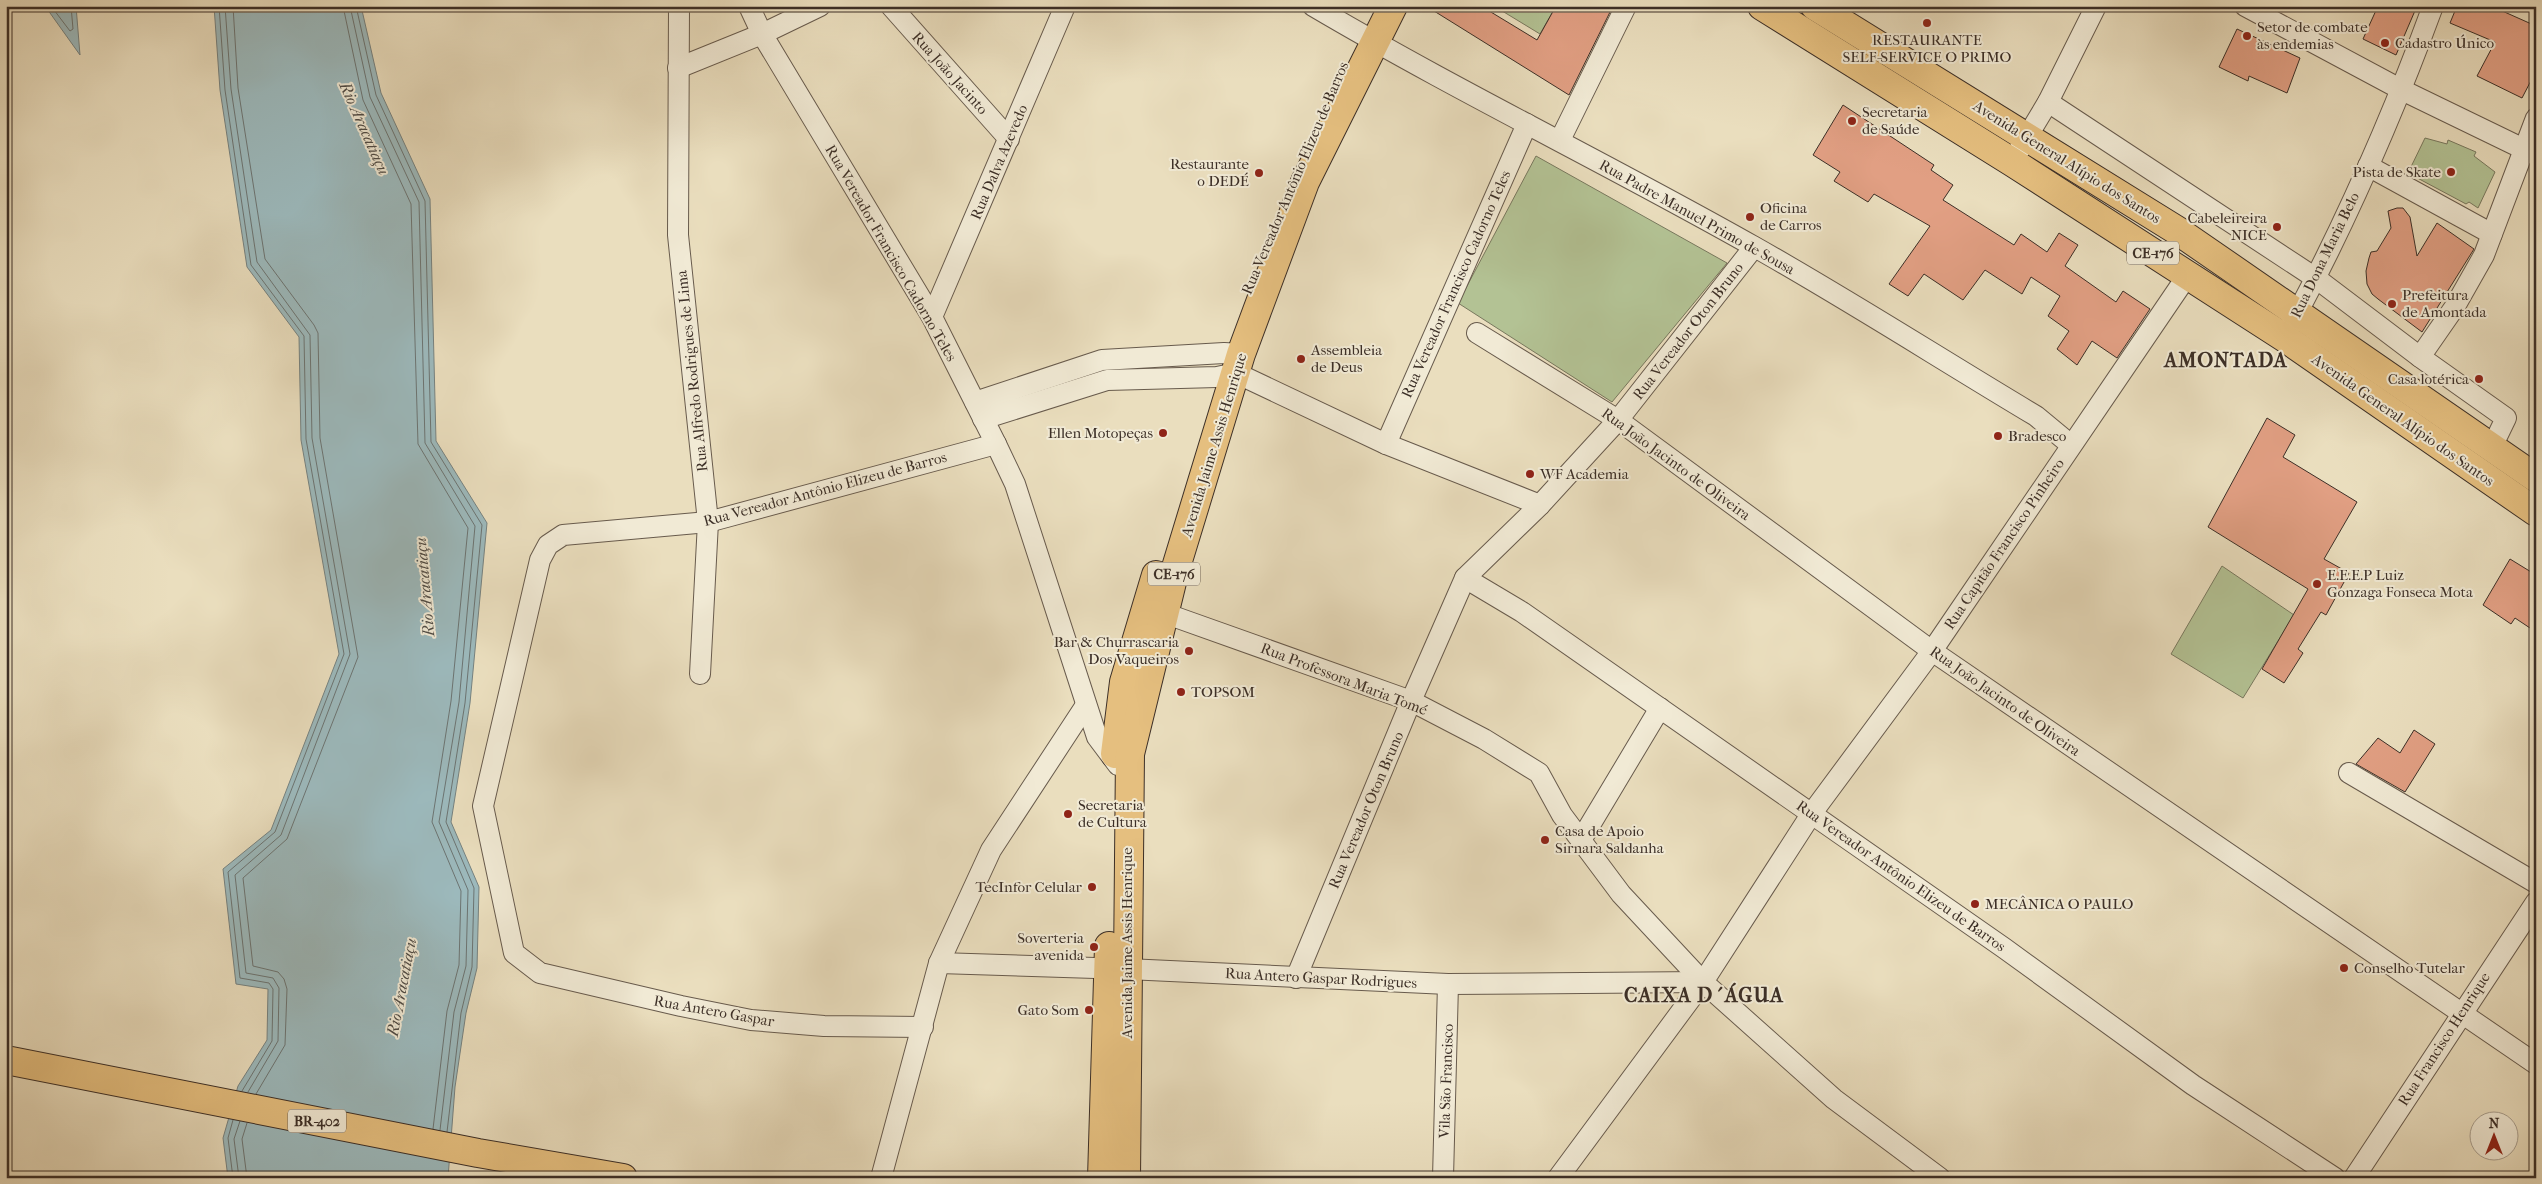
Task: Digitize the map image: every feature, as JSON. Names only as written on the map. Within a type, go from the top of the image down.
[{"type":"main road","name":"CE-176","points":[[1365,37],[1372,6]]},
{"type":"main road","name":"Avenida Jaime Assis Henrique","points":[[1126,1178],[1118,969],[1121,770],[1130,754],[1164,614],[1230,364],[1365,37],[1393,6]]},
{"type":"main road","name":"Avenida General Alípio dos Santos","points":[[1762,6],[2012,162],[2285,338],[2536,512]]},
{"type":"main road","name":"Avenida General Alípio dos Santos","points":[[1816,6],[2178,231],[2536,478]]},
{"type":"main road","name":"CE-176","points":[[1121,770],[1124,682],[1230,364]]},
{"type":"main road","name":"CE-176","points":[[1102,1178],[1118,969]]},
{"type":"main road","name":"BR-402","points":[[6,1060],[478,1153],[623,1178]]},
{"type":"street","name":"Rua Alfredo Rodrigues de Lima","points":[[679,6],[678,235],[708,522],[700,674]]},
{"type":"street","name":"Rua Vereador Francisco Cadorno Teles","points":[[748,6],[762,34],[932,317],[996,444],[1015,484],[1097,736],[1121,770]]},
{"type":"street","points":[[678,68],[762,34],[820,6]]},
{"type":"street","name":"Rua João Jacinto","points":[[891,6],[1009,139]]},
{"type":"street","name":"Rua Dalva Azevedo","points":[[932,317],[1065,6]]},
{"type":"street","name":"Rua Padre Manuel Primo de Sousa","points":[[1313,6],[1365,37],[1560,140],[1754,247],[2036,416],[2071,445]]},
{"type":"street","points":[[1560,140],[1626,6]]},
{"type":"street","points":[[2012,162],[2048,102],[2096,6]]},
{"type":"street","points":[[2244,6],[2402,90],[2530,152]]},
{"type":"street","name":"Rua Dona Maria Belo","points":[[2285,338],[2317,279],[2402,90],[2433,6]]},
{"type":"street","points":[[2048,102],[2317,279],[2420,357],[2506,418],[2492,447]]},
{"type":"street","points":[[2420,357],[2484,256],[2492,234],[2530,152],[2536,118]]},
{"type":"street","name":"Rua Vereador Francisco Cadorno Teles","points":[[1386,444],[1527,124]]},
{"type":"street","points":[[2368,166],[2492,234]]},
{"type":"street","name":"Rua Vereador Oton Bruno","points":[[1296,978],[1411,701],[1465,578],[1540,505],[1618,420],[1754,247]]},
{"type":"street","name":"Rua Capitão Francisco Pinheiro","points":[[1558,1178],[1703,982],[1812,813],[1932,651],[2188,276]]},
{"type":"street","name":"Rua João Jacinto de Oliveira","points":[[1477,333],[1618,420],[1932,651],[2536,1064]]},
{"type":"street","points":[[979,410],[1102,360],[1230,364],[1386,444],[1540,505]]},
{"type":"street","name":"Rua Vereador Antônio Elizeu de Barros","points":[[514,953],[483,806],[540,560],[548,545],[563,535],[708,522],[996,444]]},
{"type":"street","name":"Rua Vereador Antônio Elizeu de Barros","points":[[1465,578],[1522,612],[2004,948],[2193,1085],[2335,1178]]},
{"type":"street","name":"Rua Professora Maria Tomé","points":[[1164,614],[1411,701],[1484,739],[1539,773],[1562,815],[1621,894],[1703,982],[1834,1099],[1940,1178]]},
{"type":"street","points":[[881,1178],[940,962],[991,850],[1086,705]]},
{"type":"street","points":[[1581,840],[1660,708]]},
{"type":"street","points":[[2350,773],[2536,883]]},
{"type":"street","name":"Rua Francisco Henrique","points":[[2354,1178],[2461,1013],[2536,902]]},
{"type":"street","name":"Rua Antero Gaspar","points":[[514,953],[540,973],[681,1006],[751,1020],[824,1026],[923,1027]]},
{"type":"street","name":"Rua Antero Gaspar Rodrigues","points":[[940,962],[1448,984],[1703,982]]},
{"type":"street","name":"Vila São Francisco","points":[[1443,1178],[1448,984]]},
{"type":"green space","points":[[1494,6],[1556,6],[1540,34]]},
{"type":"green space","name":"Pista de Skate","points":[[2425,138],[2447,144],[2448,140],[2476,152],[2474,156],[2495,172],[2478,208],[2469,202],[2466,204],[2408,173]]},
{"type":"green space","points":[[1536,156],[1727,263],[1612,402],[1458,303]]},
{"type":"green space","points":[[2222,566],[2294,615],[2243,698],[2171,654]]},
{"type":"water","points":[[45,6],[76,6],[80,55]]},
{"type":"water","name":"Rio Aracatiaçu","points":[[214,6],[361,6],[381,93],[430,199],[436,441],[487,523],[470,703],[451,822],[479,887],[477,968],[466,1013],[455,1087],[448,1178],[228,1178],[223,1138],[238,1086],[267,1040],[268,989],[236,984],[223,869],[271,830],[339,654],[301,440],[299,337],[247,267],[220,90]]},
{"type":"building","points":[[1426,6],[1481,6],[1537,40],[1556,6],[1613,6],[1569,95]]},
{"type":"building","points":[[2378,6],[2417,6],[2396,55],[2363,39]]},
{"type":"building","points":[[2457,6],[2491,6],[2536,26],[2536,71],[2522,98],[2477,76],[2495,42],[2450,23]]},
{"type":"building","points":[[2237,29],[2300,58],[2287,93],[2249,76],[2248,81],[2219,67]]},
{"type":"building","points":[[1843,105],[1934,165],[1931,170],[1953,185],[1943,200],[2014,245],[2021,234],[2047,252],[2059,233],[2078,245],[2065,266],[2116,302],[2123,291],[2150,309],[2117,358],[2092,341],[2077,365],[2057,349],[2069,331],[2048,316],[2060,296],[2031,277],[2022,294],[1985,270],[1963,300],[1924,274],[1908,296],[1889,284],[1930,226],[1874,194],[1868,202],[1834,181],[1840,172],[1813,155]]},
{"type":"building","points":[[2403,208],[2410,217],[2417,256],[2437,223],[2474,249],[2422,332],[2372,294],[2367,284],[2366,271],[2371,252],[2377,251],[2391,228],[2388,211]]},
{"type":"building","points":[[2267,418],[2295,435],[2283,457],[2357,502],[2324,559],[2349,573],[2326,615],[2321,612],[2298,649],[2303,653],[2284,683],[2262,669],[2308,589],[2208,527]]},
{"type":"building","points":[[2510,559],[2536,575],[2536,632],[2515,618],[2511,624],[2483,605]]},
{"type":"building","points":[[2414,730],[2435,744],[2405,792],[2356,764],[2378,738],[2400,753]]},
{"type":"place","name":"RESTAURANTE SELF-SERVICE O PRIMO","points":[[1927,23]]},
{"type":"place","name":"Setor de combate às endemias","points":[[2247,36]]},
{"type":"place","name":"Cadastro Único","points":[[2385,43]]},
{"type":"place","name":"Secretaria de Saúde","points":[[1852,121]]},
{"type":"place","name":"Pista de Skate","points":[[2451,172]]},
{"type":"place","name":"Restaurante o DEDÉ","points":[[1259,173]]},
{"type":"place","name":"Oficina de Carros","points":[[1750,217]]},
{"type":"place","name":"Cabeleireira NICE","points":[[2277,227]]},
{"type":"place","name":"Prefeitura de Amontada","points":[[2392,304]]},
{"type":"place","name":"Assembleia de Deus","points":[[1301,359]]},
{"type":"place","name":"Casa lotérica","points":[[2479,379]]},
{"type":"place","name":"Ellen Motopeças","points":[[1163,433]]},
{"type":"place","name":"Bradesco","points":[[1998,436]]},
{"type":"place","name":"WF Academia","points":[[1530,474]]},
{"type":"place","name":"E.E.E.P Luiz Gonzaga Fonseca Mota","points":[[2317,584]]},
{"type":"place","name":"Bar & Churrascaria Dos Vaqueiros","points":[[1189,651]]},
{"type":"place","name":"TOPSOM","points":[[1181,692]]},
{"type":"place","name":"Secretaria de Cultura","points":[[1068,814]]},
{"type":"place","name":"Casa de Apoio Sirnara Saldanha","points":[[1545,840]]},
{"type":"place","name":"TecInfor Celular","points":[[1092,887]]},
{"type":"place","name":"MECÂNICA O PAULO","points":[[1975,904]]},
{"type":"place","name":"Soverteria avenida","points":[[1094,947]]},
{"type":"place","name":"Conselho Tutelar","points":[[2344,968]]},
{"type":"place","name":"Gato Som","points":[[1089,1010]]},
{"type":"district","name":"AMONTADA","points":[[2226,360]]},
{"type":"district","name":"CAIXA D´ÁGUA","points":[[1704,995]]}]
